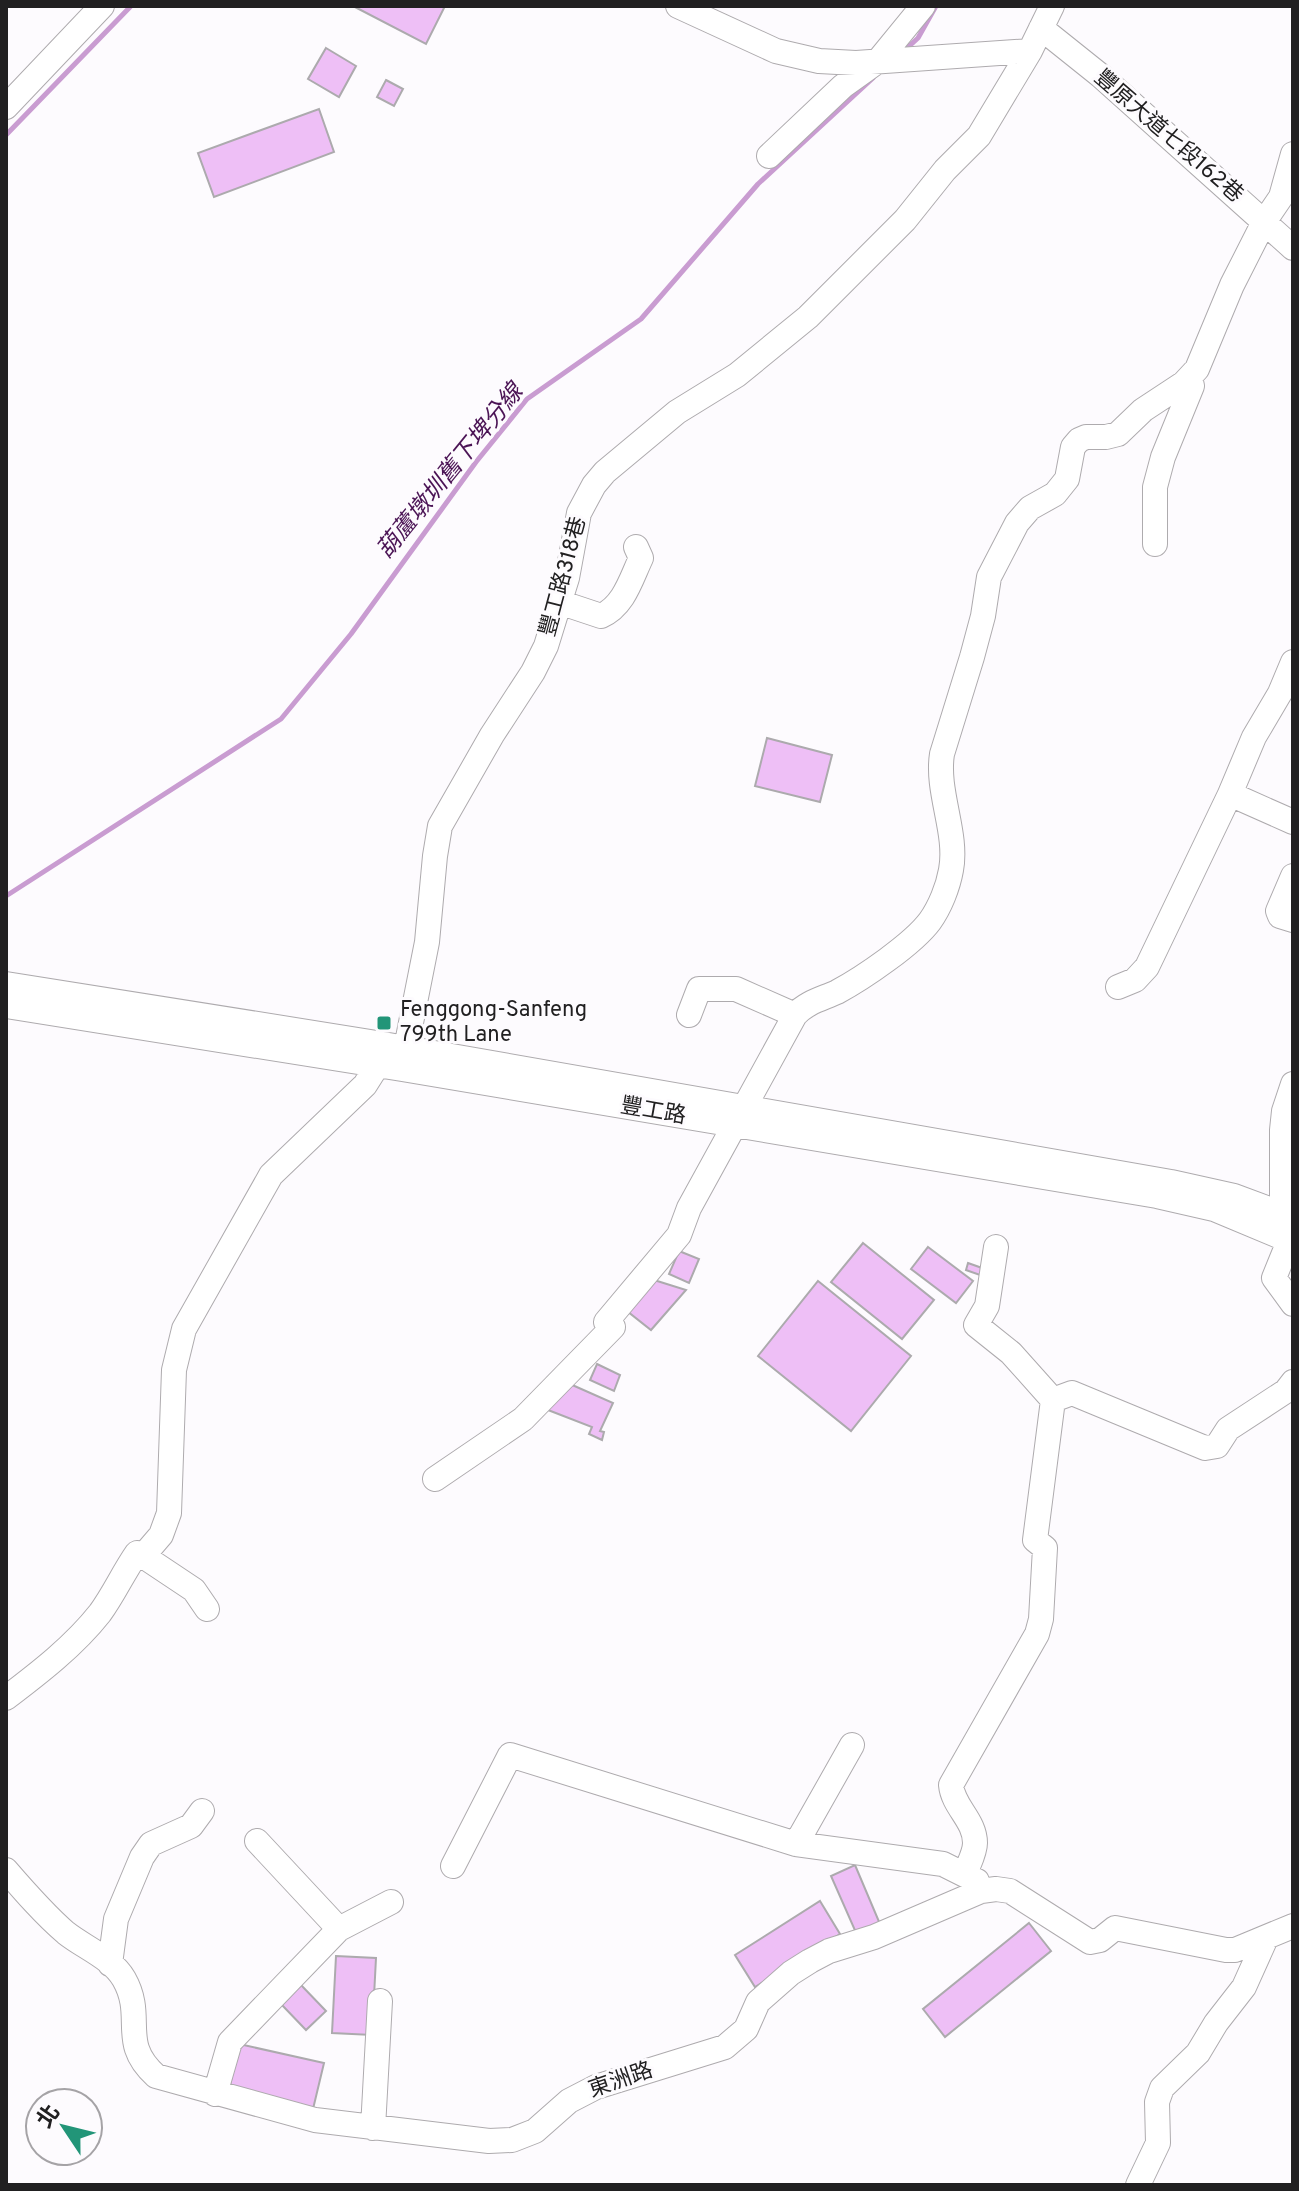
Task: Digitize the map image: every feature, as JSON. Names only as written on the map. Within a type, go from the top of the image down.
[{"type":"street","points":[[6,107],[102,6]]},
{"type":"street","points":[[678,6],[776,51],[819,61],[878,61],[1030,51]]},
{"type":"street","points":[[769,156],[843,86],[878,61],[923,6]]},
{"type":"street","name":"豐工路318巷","points":[[392,1057],[427,942],[440,826],[546,646],[567,578],[579,513],[594,485],[605,472],[677,412],[737,375],[808,317],[905,220],[945,170],[979,136],[1030,51],[1046,17]]},
{"type":"street","name":"豐原大道七段162巷","points":[[1046,17],[1101,76],[1293,248]]},
{"type":"street","points":[[435,1479],[523,1419],[613,1327],[606,1322],[679,1235],[689,1208],[795,1015],[805,1006],[837,992],[868,972],[919,933],[929,921],[940,902],[951,870],[952,855],[941,779],[942,754],[983,616],[989,577],[1017,523],[1030,508],[1055,494],[1067,479],[1073,447],[1079,440],[1118,434],[1143,410],[1190,377],[1203,359],[1232,285],[1264,222],[1281,197],[1293,154]]},
{"type":"street","points":[[1155,544],[1155,487],[1163,457],[1192,386],[1190,377]]},
{"type":"street","points":[[559,602],[601,616],[609,612],[621,599],[641,558],[636,547]]},
{"type":"street","points":[[1118,987],[1135,980],[1147,967],[1254,737],[1280,693],[1293,662]]},
{"type":"street","points":[[1230,794],[1293,822]]},
{"type":"street","points":[[1293,876],[1278,911],[1280,916],[1293,920]]},
{"type":"street","name":"豐工路","points":[[6,984],[392,1057],[740,1116],[1171,1182],[1234,1196],[1289,1228]]},
{"type":"street","points":[[689,1015],[699,989],[736,989],[795,1015]]},
{"type":"street","name":"豐工路","points":[[6,1006],[392,1057]]},
{"type":"street","points":[[143,1556],[161,1535],[169,1513],[174,1370],[184,1329],[271,1175],[392,1057]]},
{"type":"street","points":[[1293,1084],[1284,1111],[1282,1130],[1289,1228],[1274,1278],[1293,1304]]},
{"type":"street","points":[[965,1874],[975,1846],[973,1831],[952,1795],[951,1785],[1037,1634],[1041,1619],[1045,1548],[1035,1540],[1053,1400],[1011,1353],[976,1325],[987,1306],[996,1247]]},
{"type":"street","points":[[1053,1400],[1072,1393],[1205,1448],[1217,1446],[1228,1429],[1286,1391],[1293,1382]]},
{"type":"street","points":[[6,1698],[50,1665],[89,1626],[137,1553],[194,1590],[207,1609]]},
{"type":"street","points":[[796,1844],[852,1745]]},
{"type":"street","points":[[453,1866],[510,1755],[796,1844],[943,1864],[989,1889],[1010,1891],[1090,1942],[1100,1940],[1115,1928],[1235,1950],[1293,1926]]},
{"type":"street","points":[[110,1964],[116,1919],[142,1857],[151,1844],[191,1826],[202,1811]]},
{"type":"street","points":[[257,1841],[339,1929]]},
{"type":"street","name":"東洲路","points":[[6,1870],[45,1914],[110,1964],[124,1980],[133,2002],[133,2040],[139,2059],[156,2076],[315,2120],[489,2141],[523,2137],[535,2131],[584,2092],[734,2042],[746,2029],[758,2002],[810,1961],[989,1889]]},
{"type":"street","points":[[215,2094],[230,2042],[339,1929],[391,1902]]},
{"type":"street","points":[[1138,2185],[1158,2143],[1157,2102],[1162,2088],[1198,2053],[1244,1987],[1266,1938]]},
{"type":"street","points":[[373,2128],[380,2001]]},
{"type":"building","points":[[353,6],[445,6],[426,44]]},
{"type":"building","points":[[326,48],[356,66],[339,97],[308,79]]},
{"type":"building","points":[[386,80],[403,89],[394,106],[377,97]]},
{"type":"building","points":[[319,109],[334,152],[214,197],[198,153]]},
{"type":"building","points":[[767,738],[832,755],[820,802],[755,786]]},
{"type":"building","points":[[863,1243],[934,1300],[902,1339],[831,1282]]},
{"type":"building","points":[[928,1247],[973,1281],[956,1303],[911,1269]]},
{"type":"building","points":[[679,1251],[699,1259],[689,1283],[669,1274]]},
{"type":"building","points":[[968,1263],[982,1268],[980,1275],[966,1270]]},
{"type":"building","points":[[654,1280],[686,1290],[651,1330],[627,1311]]},
{"type":"building","points":[[818,1281],[911,1356],[851,1431],[758,1356]]},
{"type":"building","points":[[597,1364],[620,1375],[614,1391],[590,1380]]},
{"type":"building","points":[[570,1384],[613,1403],[600,1431],[604,1432],[602,1440],[589,1434],[592,1427],[548,1410]]},
{"type":"building","points":[[855,1865],[880,1924],[857,1935],[831,1876]]},
{"type":"building","points":[[820,1901],[840,1934],[755,1987],[735,1955]]},
{"type":"building","points":[[1029,1923],[1051,1951],[945,2037],[923,2009]]},
{"type":"building","points":[[336,1956],[376,1958],[372,2035],[332,2033]]},
{"type":"building","points":[[301,1985],[326,2011],[306,2030],[281,2004]]},
{"type":"building","points":[[239,2044],[324,2063],[313,2109],[229,2090]]},
{"type":"waterway","points":[[6,135],[131,6]]},
{"type":"waterway","name":"葫蘆墩圳舊下埤分線","points":[[905,50],[918,38],[936,6]]},
{"type":"waterway","name":"葫蘆墩圳舊下埤分線","points":[[6,896],[281,719],[351,634],[476,462],[527,399],[641,319],[758,184],[873,78]]},
{"type":"place","name":"Fenggong-Sanfeng 799th Lane","points":[[384,1023]]}]
